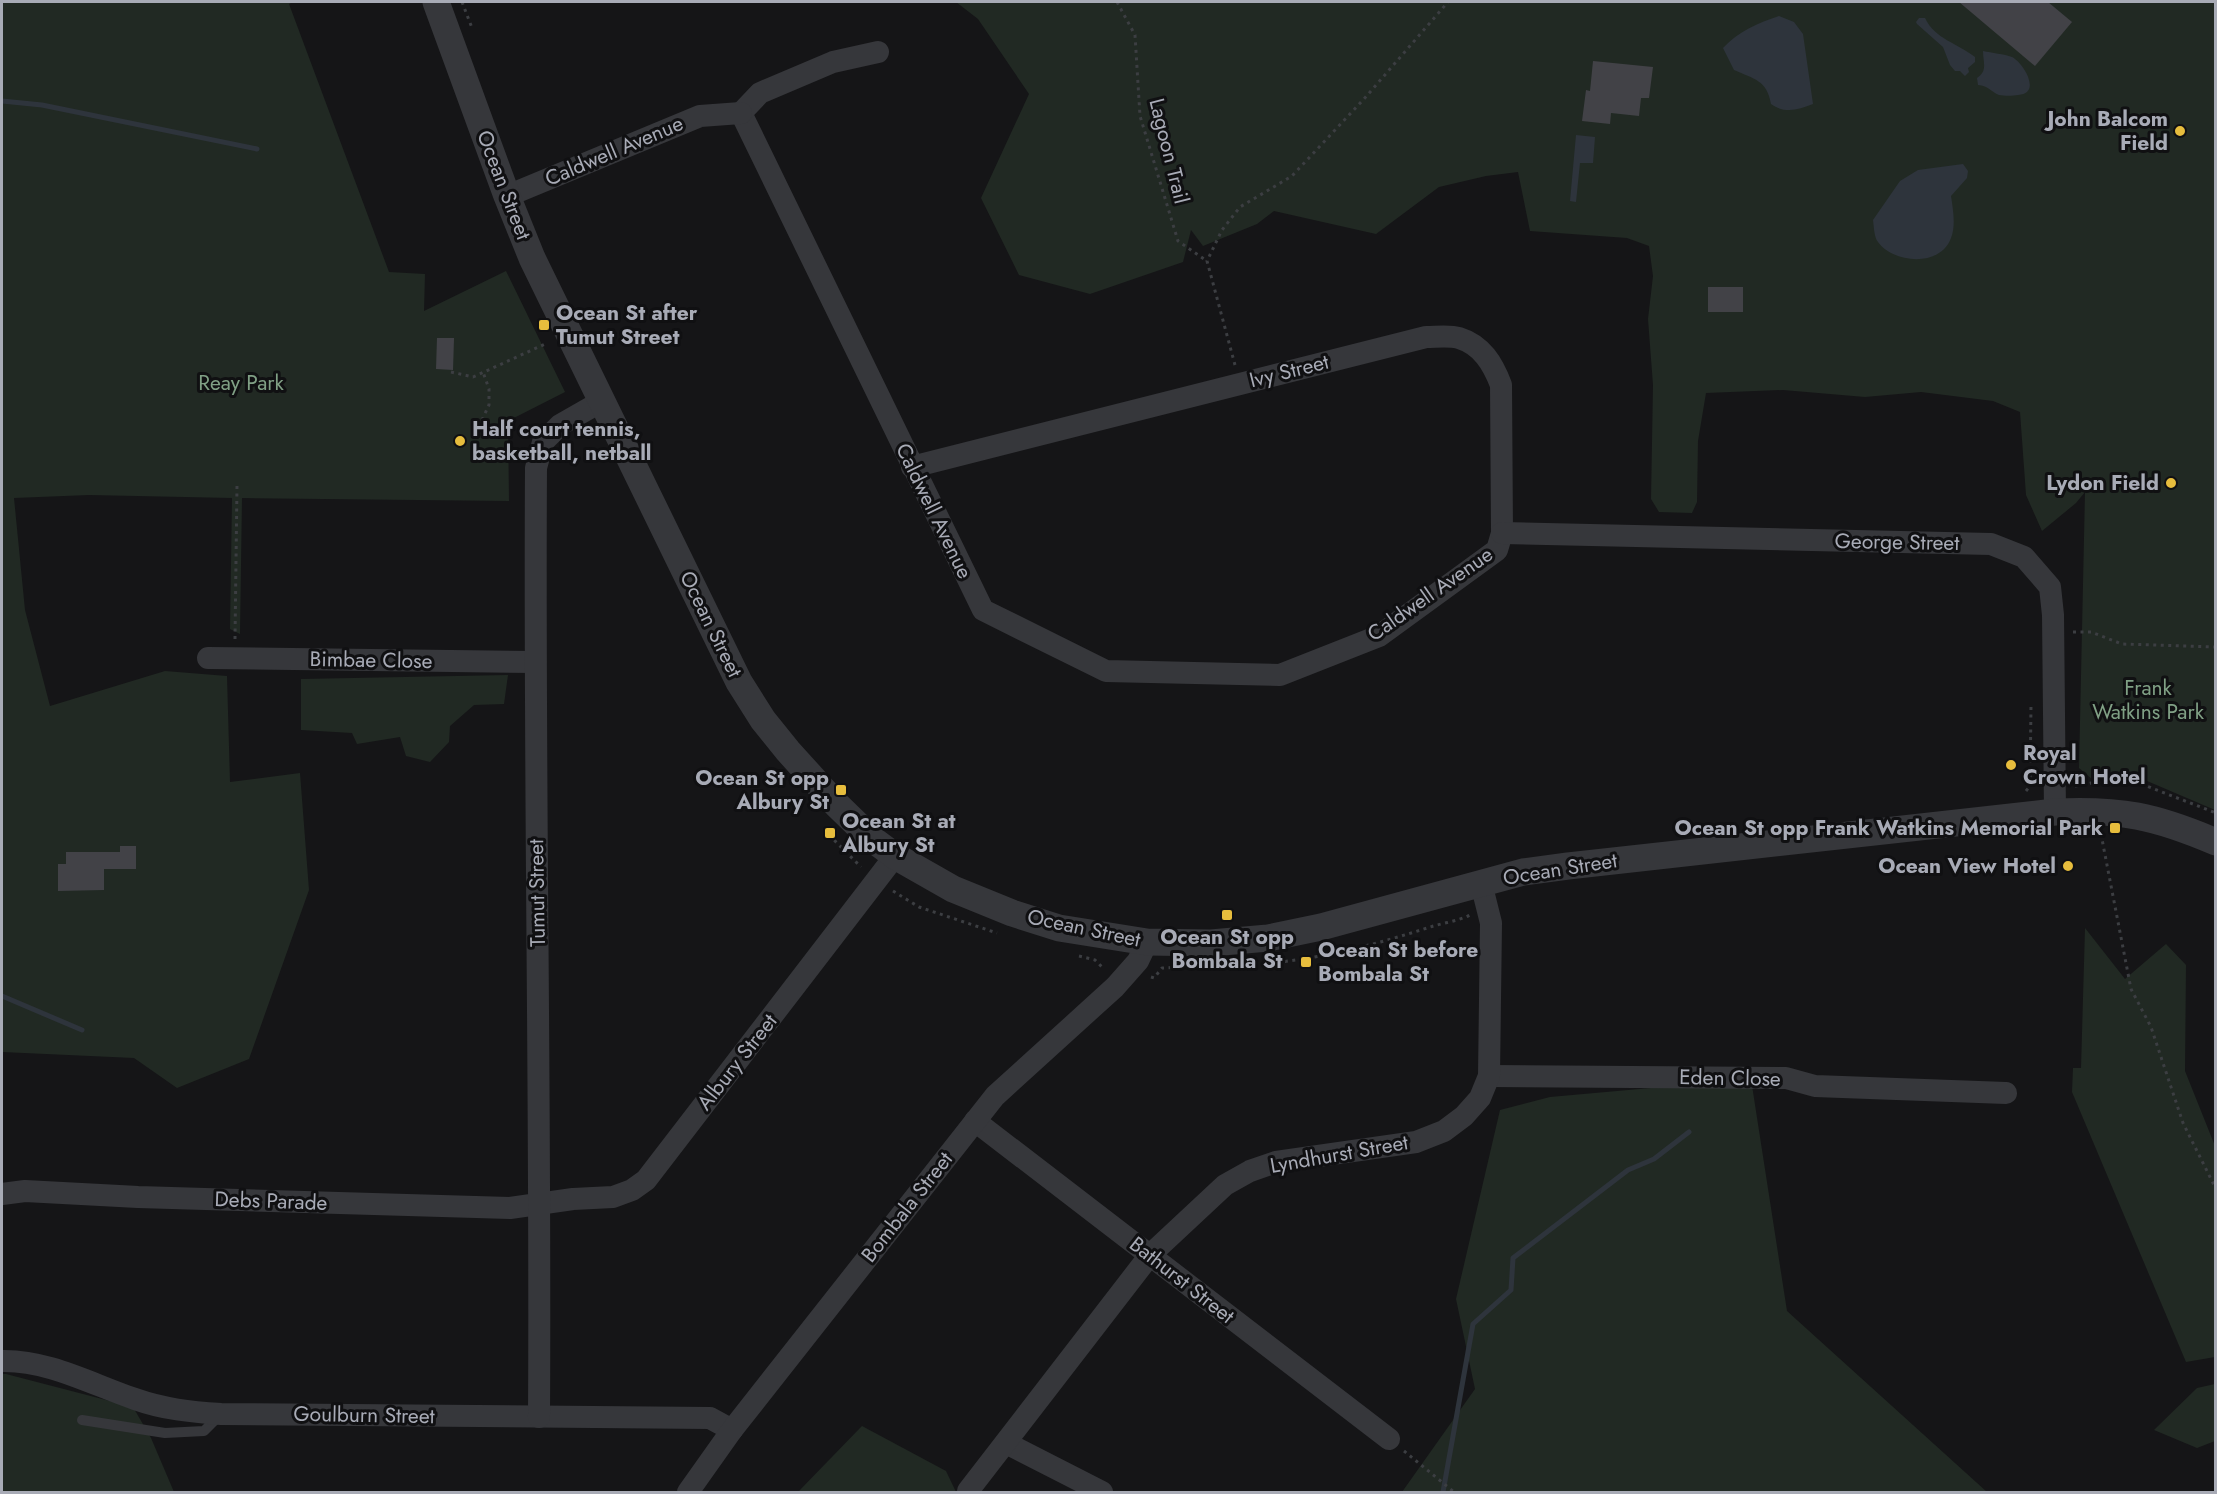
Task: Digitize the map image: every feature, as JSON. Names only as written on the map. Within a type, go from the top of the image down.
[{"type":"street","name":"Ocean Street","points":[[436,2],[532,258],[739,682],[763,720],[836,804],[872,839],[895,856],[953,889],[1012,913],[1059,928],[1148,942],[1211,943],[1268,938],[1321,927],[1481,883],[1568,866],[2055,812],[2097,810],[2147,817],[2178,826],[2216,842]]},
{"type":"street","points":[[741,113],[760,93],[833,62],[878,52]]},
{"type":"street","name":"Caldwell Avenue","points":[[507,196],[699,116],[741,113],[983,610],[1106,672],[1280,675],[1379,636],[1497,550],[1502,533]]},
{"type":"street","name":"Ivy Street","points":[[912,467],[1426,337],[1459,338],[1479,349],[1493,364],[1501,385],[1502,533]]},
{"type":"street","name":"Tumut Street","points":[[539,1417],[536,468],[543,442],[560,425],[602,402]]},
{"type":"street","name":"George Street","points":[[1502,533],[1991,544],[2024,557],[2050,587],[2054,631],[2055,812]]},
{"type":"street","name":"Bimbae Close","points":[[208,658],[535,662]]},
{"type":"street","name":"Albury Street","points":[[540,1205],[573,1199],[613,1197],[632,1190],[645,1180],[895,856]]},
{"type":"street","name":"Lyndhurst Street","points":[[968,1491],[1150,1255],[1225,1185],[1250,1171],[1276,1162],[1416,1142],[1444,1131],[1464,1116],[1480,1098],[1489,1076],[1491,923],[1481,883]]},
{"type":"street","name":"Bombala Street","points":[[688,1492],[732,1430],[995,1096],[1115,987],[1138,961],[1148,942]]},
{"type":"street","name":"Eden Close","points":[[1489,1076],[1786,1078],[1815,1086],[2006,1093]]},
{"type":"street","name":"Bathurst Street","points":[[975,1121],[1389,1439]]},
{"type":"street","name":"Debs Parade","points":[[2,1194],[26,1191],[138,1197],[510,1208],[540,1205]]},
{"type":"street","name":"Goulburn Street","points":[[2,1361],[44,1365],[137,1400],[181,1412],[710,1418],[732,1430]]},
{"type":"street","points":[[1006,1443],[1102,1492]]},
{"type":"lane","points":[[82,1420],[165,1433],[204,1431],[221,1414]]},
{"type":"path","name":"Lagoon Trail","points":[[1117,2],[1135,35],[1140,116],[1178,242],[1207,261]]},
{"type":"path","points":[[1240,383],[1207,261],[1222,230],[1240,207],[1292,176],[1364,99],[1448,2]]},
{"type":"path","points":[[451,372],[473,377],[545,344]]},
{"type":"path","points":[[482,420],[489,405],[489,389],[483,372]]},
{"type":"path","points":[[237,485],[235,623],[237,658]]},
{"type":"path","points":[[2054,631],[2091,632],[2122,644],[2216,647]]},
{"type":"path","points":[[2025,794],[2030,786],[2031,705]]},
{"type":"path","points":[[2073,786],[2122,779],[2158,789],[2216,813]]},
{"type":"path","points":[[2097,810],[2131,989],[2151,1027],[2183,1123],[2216,1189]]},
{"type":"path","points":[[1389,1439],[1454,1492]]},
{"type":"green space","name":"Reay Park","points":[[2,2],[293,2],[289,4],[389,272],[425,274],[424,311],[506,271],[565,392],[508,421],[509,501],[242,498],[240,634],[230,629],[232,498],[89,495],[14,498],[25,610],[50,706],[165,671],[227,676],[230,782],[300,773],[309,890],[249,1059],[177,1088],[134,1058],[2,1052]]},
{"type":"green space","name":"Frank Watkins Park","points":[[956,2],[2215,2],[2215,810],[2133,775],[2093,780],[2079,768],[2085,492],[2076,503],[2042,531],[2026,495],[2020,412],[1993,401],[1921,392],[1865,397],[1783,390],[1706,393],[1698,441],[1697,502],[1692,513],[1659,512],[1651,499],[1653,385],[1648,319],[1653,276],[1649,246],[1627,238],[1530,231],[1518,172],[1486,176],[1439,187],[1376,234],[1274,211],[1257,224],[1203,246],[1191,230],[1183,262],[1090,294],[1019,275],[981,198],[1029,94],[978,19]]},
{"type":"green space","points":[[508,675],[504,704],[474,705],[450,726],[449,742],[430,762],[406,756],[400,737],[357,744],[352,733],[301,730],[301,679]]},
{"type":"green space","points":[[2085,928],[2125,979],[2166,944],[2186,965],[2185,1071],[2215,1146],[2215,1357],[2186,1362],[2072,1092],[2073,1068],[2081,1068]]},
{"type":"green space","points":[[1751,1079],[1787,1311],[1987,1492],[1402,1492],[1475,1389],[1456,1299],[1500,1110],[1550,1097]]},
{"type":"green space","points":[[2,1374],[133,1407],[151,1438],[174,1492],[2,1492]]},
{"type":"green space","points":[[2215,1384],[2215,1441],[2197,1448],[2154,1430],[2197,1388]]},
{"type":"green space","points":[[862,1426],[946,1471],[956,1492],[798,1492]]},
{"type":"shaded area","points":[[1779,16],[1794,22],[1803,34],[1813,104],[1797,109],[1786,110],[1771,104],[1763,85],[1734,70],[1723,48],[1749,28]]},
{"type":"shaded area","points":[[1919,18],[1925,18],[1940,36],[1975,57],[1975,62],[1968,68],[1969,72],[1965,76],[1960,71],[1955,71],[1943,47],[1917,24]]},
{"type":"shaded area","points":[[1983,51],[2009,56],[2017,60],[2026,71],[2030,84],[2029,89],[2025,93],[2003,96],[1978,85],[1977,78],[1984,69]]},
{"type":"shaded area","points":[[1576,135],[1595,137],[1593,163],[1580,163],[1576,202],[1570,201]]},
{"type":"shaded area","points":[[1963,164],[1968,171],[1967,178],[1951,196],[1953,228],[1951,238],[1945,248],[1927,258],[1916,259],[1905,258],[1885,249],[1877,240],[1873,220],[1900,181],[1918,170]]},
{"type":"building","points":[[1959,2],[2048,2],[2072,22],[2035,66]]},
{"type":"building","points":[[1593,61],[1653,67],[1649,98],[1641,98],[1639,116],[1611,113],[1610,124],[1582,121],[1586,90],[1590,91]]},
{"type":"building","points":[[1708,287],[1743,287],[1743,312],[1708,312]]},
{"type":"building","points":[[437,338],[454,338],[453,370],[436,369]]},
{"type":"building","points":[[120,846],[136,846],[136,869],[104,869],[104,890],[58,891],[58,864],[66,864],[66,852],[120,852]]},
{"type":"waterway","points":[[2,101],[42,105],[257,149]]},
{"type":"waterway","points":[[2,996],[82,1030]]},
{"type":"waterway","points":[[1443,1492],[1473,1324],[1511,1290],[1513,1258],[1628,1170],[1654,1159],[1689,1132]]},
{"type":"place","name":"John Balcom Field","points":[[2180,131]]},
{"type":"place","name":"Ocean St after Tumut Street","points":[[544,325]]},
{"type":"place","name":"Half court tennis, basketball, netball","points":[[460,441]]},
{"type":"place","name":"Lydon Field","points":[[2171,483]]},
{"type":"place","name":"Royal Crown Hotel","points":[[2011,765]]},
{"type":"place","name":"Ocean St opp Albury St","points":[[841,790]]},
{"type":"place","name":"Ocean St opp Frank Watkins Memorial Park","points":[[2115,828]]},
{"type":"place","name":"Ocean St at Albury St","points":[[830,833]]},
{"type":"place","name":"Ocean View Hotel","points":[[2068,866]]},
{"type":"place","name":"Ocean St opp Bombala St","points":[[1227,915]]},
{"type":"place","name":"Ocean St before Bombala St","points":[[1306,962]]}]
